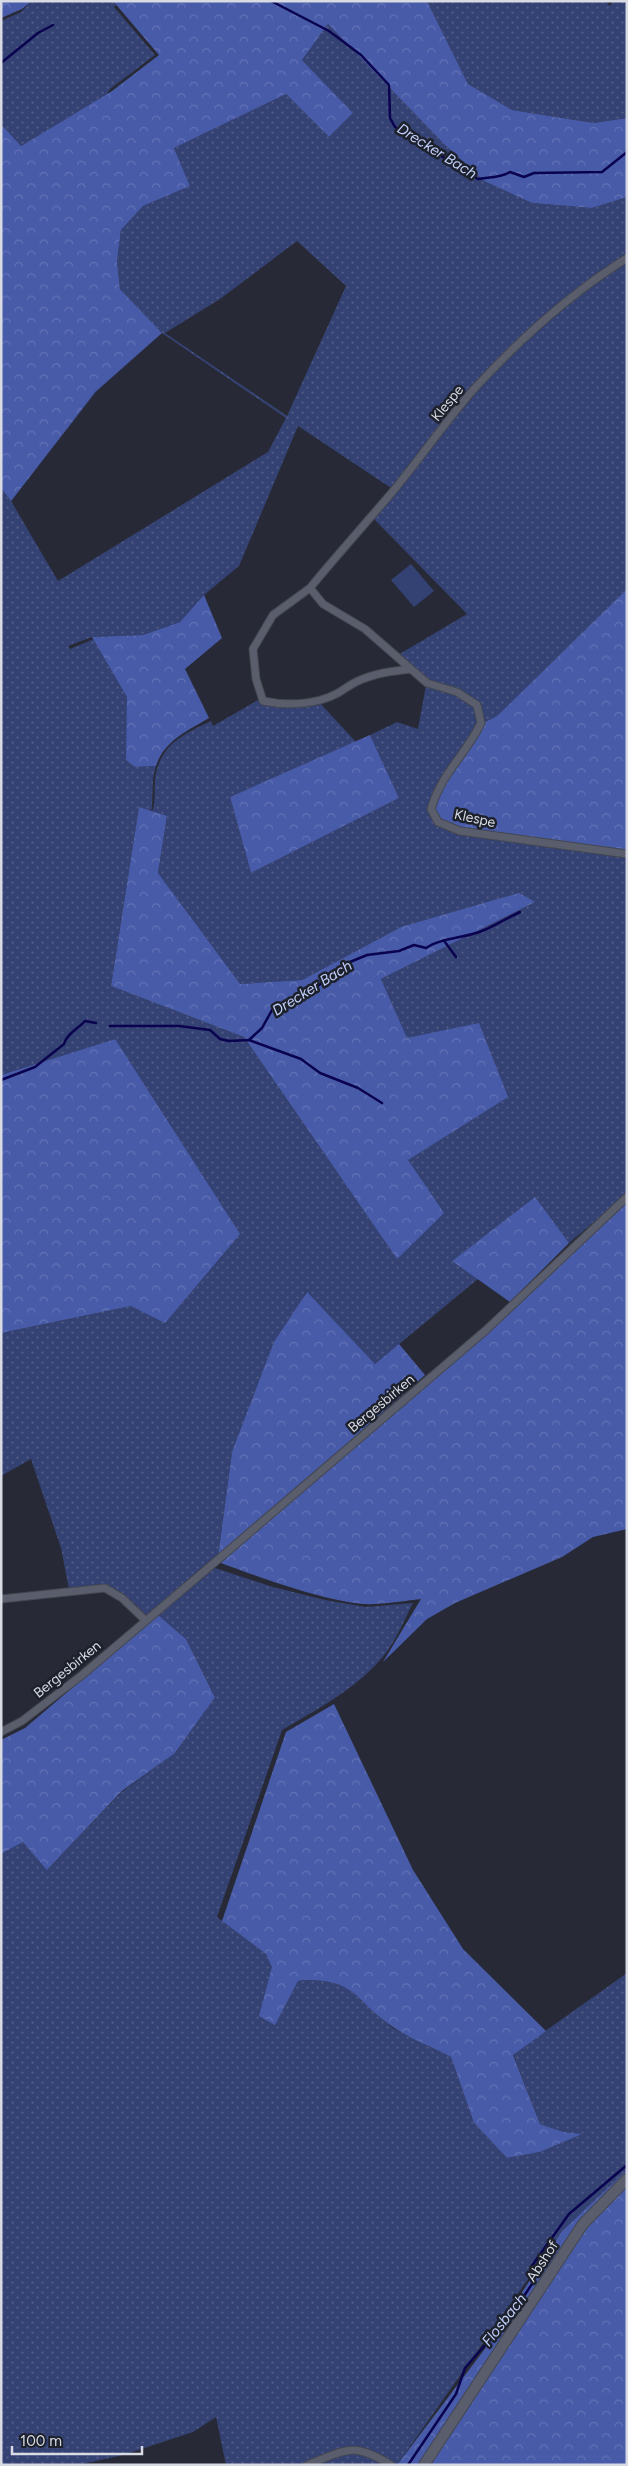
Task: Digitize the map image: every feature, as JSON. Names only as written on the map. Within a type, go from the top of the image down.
[{"type":"street","name":"Klespe","points":[[411,669],[390,671],[358,681],[337,694],[284,706],[263,701],[256,679],[253,649],[273,615],[310,588],[480,384],[555,313],[601,274],[627,258]]},
{"type":"street","name":"Klespe","points":[[310,588],[323,604],[365,629],[427,683],[457,692],[477,705],[482,723],[474,737],[444,777],[436,792],[431,810],[438,822],[460,831],[627,854]]},
{"type":"street","name":"Bergesbirken","points":[[1,1732],[22,1722],[82,1675],[486,1330],[627,1197]]},
{"type":"street","points":[[1,1599],[105,1588],[122,1598],[145,1620]]},
{"type":"street","name":"Abshof","points":[[424,2465],[583,2224],[627,2179]]},
{"type":"street","points":[[307,2465],[339,2452],[357,2448],[391,2465]]},
{"type":"shaded area","points":[[32,1],[113,1],[116,5],[114,7],[155,55],[110,89],[107,94],[21,146],[1,124],[1,21],[21,12]]},
{"type":"shaded area","points":[[427,1],[606,1],[610,6],[613,1],[627,1],[627,118],[594,123],[512,110],[468,84]]},
{"type":"shaded area","points":[[328,24],[443,143],[484,181],[532,203],[592,208],[627,197],[627,255],[592,279],[545,321],[444,426],[391,488],[298,426],[239,566],[204,595],[180,622],[143,635],[92,637],[68,646],[70,649],[94,639],[127,697],[127,760],[135,767],[156,766],[153,779],[151,811],[139,808],[111,986],[244,1037],[397,1259],[407,1161],[407,1039],[381,979],[535,902],[401,927],[302,980],[239,984],[158,873],[167,817],[152,812],[155,780],[161,758],[167,750],[182,737],[200,726],[211,721],[213,726],[258,700],[279,707],[303,705],[318,701],[356,742],[230,797],[251,873],[399,798],[370,735],[397,722],[418,729],[426,685],[457,694],[476,707],[480,723],[627,857],[627,1194],[569,1243],[534,1198],[452,1261],[478,1279],[375,1364],[306,1292],[232,1452],[218,1557],[145,1616],[135,1604],[108,1585],[69,1589],[61,1548],[31,1459],[1,1476],[1,1333],[131,1306],[115,1039],[1,1075],[1,488],[10,500],[95,392],[162,333],[120,289],[117,261],[121,230],[143,206],[190,186],[174,148],[286,94],[329,137],[353,113],[302,60]],"holes":[[[297,241],[346,286],[287,416],[165,333],[220,299]],[[162,333],[286,418],[268,452],[58,581],[11,501],[96,392]]]},
{"type":"shaded area","points":[[627,262],[627,589],[497,716],[483,723],[478,705],[428,682],[398,655],[467,614],[372,517],[449,421],[510,355],[567,305]]},
{"type":"shaded area","points":[[411,564],[434,591],[414,607],[391,580]]},
{"type":"shaded area","points":[[212,1567],[273,1587],[325,1600],[366,1607],[413,1603],[390,1647],[370,1671],[334,1699],[282,1730],[217,1917],[266,1954],[273,1967],[275,2024],[298,1981],[322,1980],[343,1984],[393,2028],[451,2057],[474,2123],[507,2158],[540,2152],[581,2134],[564,2132],[540,2124],[513,2054],[627,1973],[627,2170],[562,2231],[397,2465],[358,2447],[321,2457],[302,2465],[226,2465],[216,2417],[193,2432],[123,2455],[78,2465],[1,2465],[1,1854],[23,1842],[48,1869],[122,1792],[176,1752],[215,1696],[186,1639],[158,1615]]},
{"type":"shaded area","points":[[357,2450],[388,2465],[312,2465]]},
{"type":"green space","points":[[1,1],[32,1],[22,9],[1,18]]},
{"type":"green space","points":[[113,1],[427,1],[468,84],[512,110],[594,123],[627,118],[627,197],[592,208],[532,203],[484,181],[443,143],[328,24],[302,60],[353,113],[329,137],[286,94],[174,148],[190,186],[143,206],[121,230],[117,261],[120,289],[162,333],[95,392],[11,501],[1,488],[1,124],[21,146],[112,91],[159,55]]},
{"type":"green space","points":[[627,589],[627,853],[461,829],[439,821],[434,809],[438,793],[483,723],[497,716]]},
{"type":"green space","points":[[204,595],[222,638],[185,669],[209,718],[170,743],[156,766],[135,767],[126,760],[127,697],[92,637],[143,635],[180,622]]},
{"type":"green space","points":[[370,735],[399,798],[251,873],[230,797]]},
{"type":"green space","points":[[139,807],[167,816],[158,873],[240,984],[302,980],[401,927],[519,893],[535,902],[381,979],[407,1038],[479,1023],[508,1097],[408,1160],[444,1213],[397,1259],[244,1037],[111,986]]},
{"type":"green space","points":[[115,1039],[240,1234],[165,1323],[131,1306],[1,1333],[1,1075]]},
{"type":"green space","points":[[535,1197],[569,1243],[510,1302],[452,1261]]},
{"type":"green space","points":[[627,1200],[627,1529],[593,1537],[562,1557],[455,1603],[427,1619],[383,1662],[421,1599],[377,1604],[346,1602],[290,1587],[218,1562],[475,1342]]},
{"type":"green space","points":[[307,1292],[375,1364],[399,1344],[425,1375],[218,1557],[232,1452],[274,1342]]},
{"type":"green space","points":[[158,1615],[186,1639],[215,1697],[175,1753],[122,1791],[47,1870],[23,1842],[1,1854],[1,1740],[25,1728]]},
{"type":"green space","points":[[334,1704],[413,1870],[463,1949],[546,2031],[513,2055],[540,2124],[564,2132],[582,2134],[540,2152],[507,2158],[474,2123],[451,2057],[393,2027],[343,1986],[317,1980],[298,1981],[275,2025],[259,2016],[272,1967],[266,1954],[222,1921],[286,1732]]},
{"type":"green space","points":[[627,2170],[627,2465],[397,2465],[487,2346],[562,2231]]},
{"type":"waterway","name":"Drecker Bach","points":[[271,1],[329,31],[361,55],[389,85],[390,118],[395,127],[478,179],[510,172],[524,177],[534,173],[602,172],[627,152]]},
{"type":"waterway","name":"Drecker Bach","points":[[1,63],[38,33],[53,25]]},
{"type":"waterway","name":"Drecker Bach","points":[[110,1026],[179,1026],[210,1030],[220,1039],[229,1041],[249,1040],[262,1028],[272,1010],[307,994],[350,962],[367,955],[399,951],[414,945],[426,948],[438,942],[482,931],[520,912]]},
{"type":"waterway","points":[[445,942],[456,957]]},
{"type":"waterway","name":"Drecker Bach","points":[[1,1080],[35,1067],[64,1044],[70,1034],[85,1021],[96,1023]]},
{"type":"waterway","points":[[249,1040],[301,1059],[320,1073],[358,1088],[382,1103]]},
{"type":"waterway","name":"Flosbach","points":[[408,2465],[456,2394],[465,2368],[512,2314],[534,2281],[531,2267],[569,2214],[627,2165]]}]
